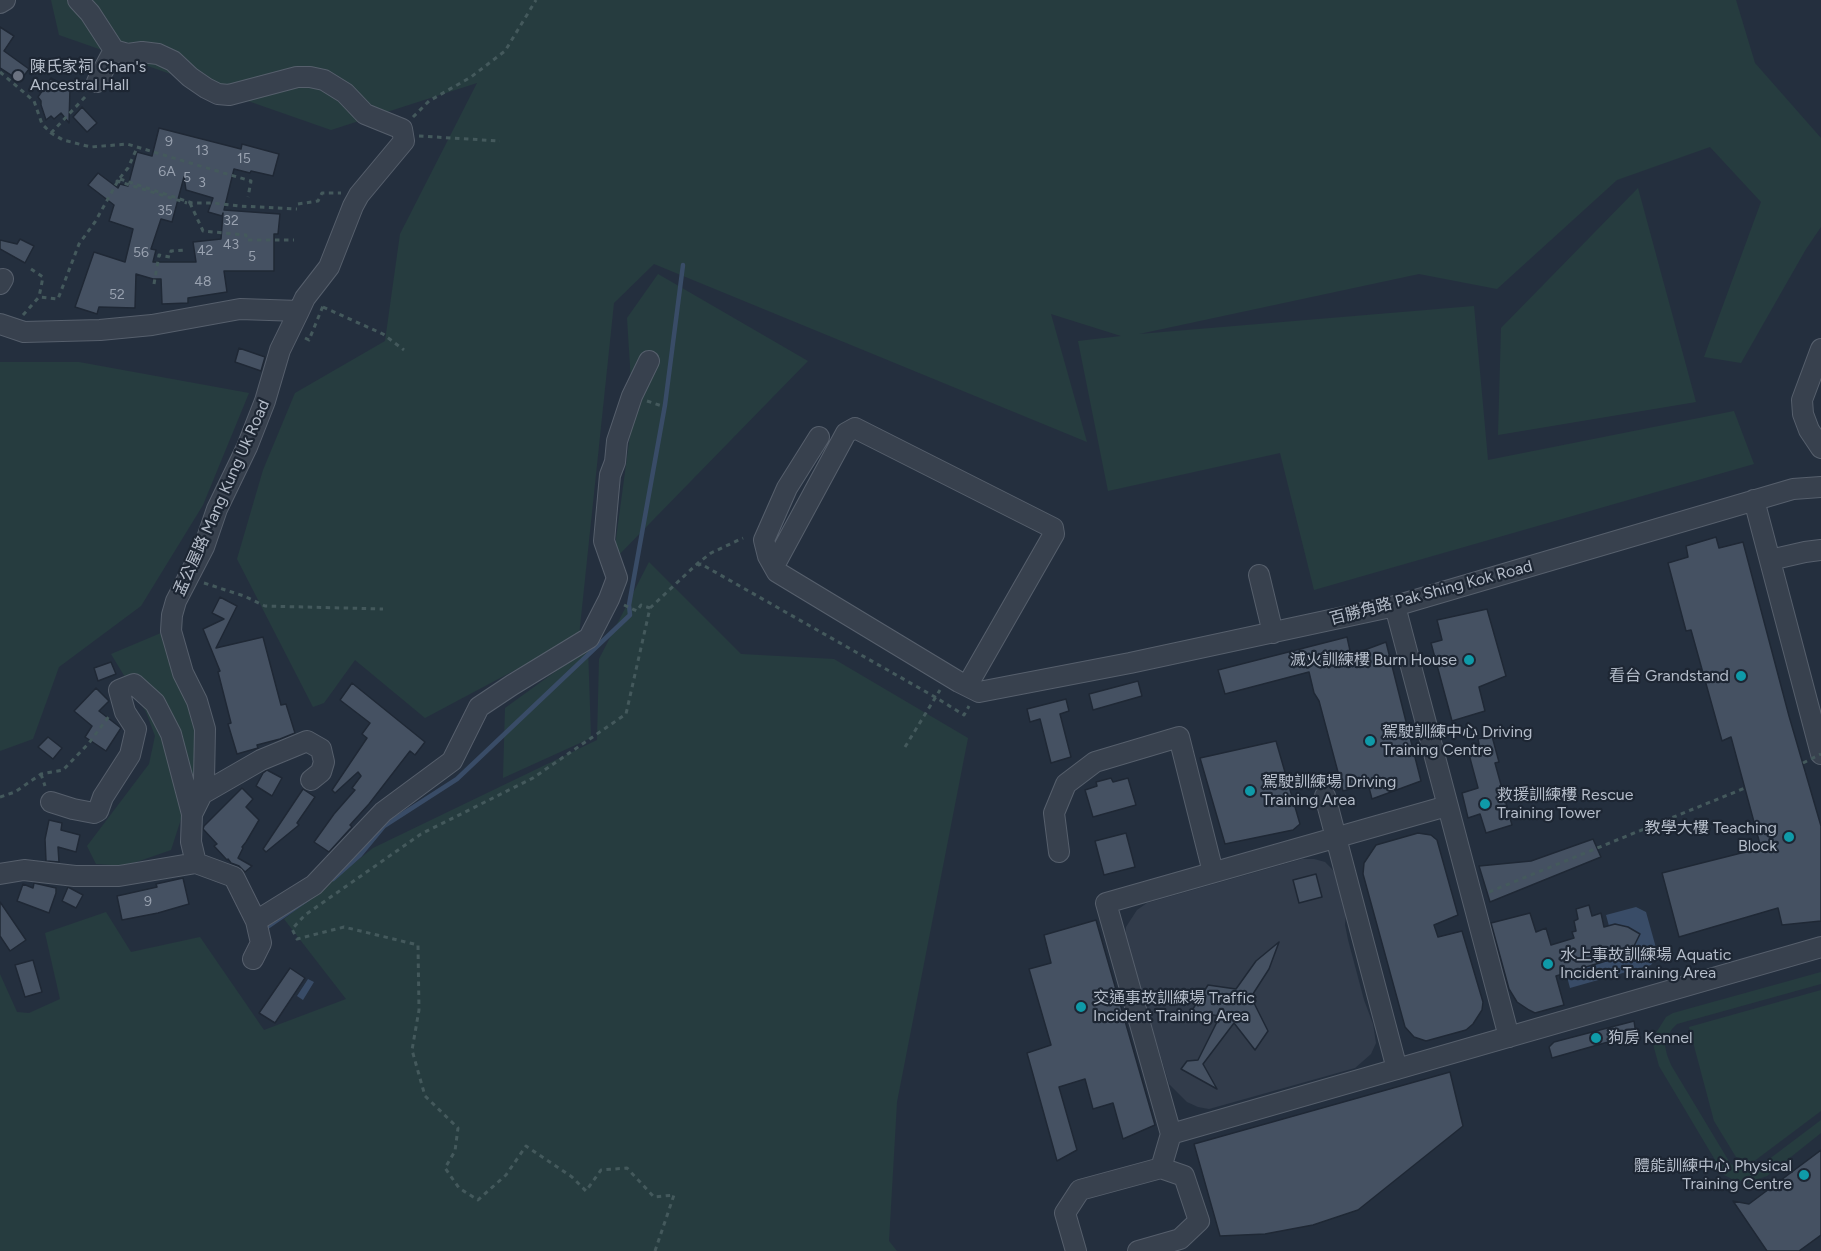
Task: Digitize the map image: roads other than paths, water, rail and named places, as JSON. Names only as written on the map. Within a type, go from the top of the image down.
[{"type":"street","points":[[0,3],[4,0]]},
{"type":"street","points":[[78,0],[114,50],[92,88]]},
{"type":"street","name":"孟公屋路 Mang Kung Uk Road","points":[[114,50],[128,54],[142,52],[158,54],[173,61],[206,88],[229,95],[297,77],[324,80],[345,93],[365,114],[402,132],[404,141],[359,195],[329,267],[305,298],[299,310],[280,350],[265,401],[247,447],[222,499],[204,547],[176,601],[171,631],[183,673],[197,701],[205,729],[202,794],[192,814],[191,842],[196,863]]},
{"type":"street","points":[[6,326],[24,332],[100,330],[162,324],[240,309],[299,310]]},
{"type":"street","points":[[1821,349],[1802,400],[1803,414],[1809,430],[1821,448]]},
{"type":"street","points":[[256,922],[314,885],[383,812],[452,761],[478,707],[589,638],[617,578],[604,542],[610,475],[615,462],[617,441],[632,396],[649,361]]},
{"type":"street","points":[[774,566],[846,433],[855,428],[1053,528],[1054,534],[968,686],[777,572],[768,556],[764,540],[787,488],[819,437]]},
{"type":"street","name":"百勝角路 Pak Shing Kok Road","points":[[968,686],[1130,663],[1395,606],[1793,489],[1821,487]]},
{"type":"street","points":[[1754,500],[1821,754]]},
{"type":"street","points":[[1770,560],[1821,550]]},
{"type":"street","points":[[1259,575],[1273,633]]},
{"type":"street","points":[[1395,606],[1509,1037]]},
{"type":"street","points":[[51,802],[73,809],[94,813],[98,811],[103,797],[130,755],[136,729],[125,712],[119,690],[134,684],[154,704],[171,734],[192,814]]},
{"type":"street","points":[[1059,852],[1054,813],[1066,784],[1095,762],[1179,737],[1213,872]]},
{"type":"street","points":[[202,794],[261,760],[307,741],[321,749],[324,762],[321,772],[311,780]]},
{"type":"street","points":[[1325,796],[1397,1069]]},
{"type":"street","points":[[1161,1168],[1171,1134],[1106,903],[1447,806]]},
{"type":"street","points":[[1,873],[24,870],[75,876],[119,876],[196,863],[234,877],[256,922],[257,951]]},
{"type":"street","points":[[1171,1134],[1821,947]]},
{"type":"street","points":[[1076,1251],[1065,1213],[1080,1190],[1161,1168],[1184,1176],[1199,1221],[1180,1239],[1138,1251]]},
{"type":"water","points":[[1636,907],[1646,912],[1658,955],[1651,965],[1570,988],[1566,973],[1609,926],[1606,915]]},
{"type":"water","points":[[308,979],[314,982],[303,1000],[297,996]]},
{"type":"waterway","points":[[333,879],[360,855],[384,826],[457,779],[630,615],[629,605],[665,405],[683,265]]},
{"type":"waterway","points":[[263,930],[308,899]]},
{"type":"place","name":"陳氏家祠 Chan's Ancestral Hall","points":[[18,76]]},
{"type":"place","name":"滅火訓練樓 Burn House","points":[[1469,660]]},
{"type":"place","name":"看台 Grandstand","points":[[1741,676]]},
{"type":"place","name":"駕駛訓練中心 Driving Training Centre","points":[[1370,741]]},
{"type":"place","name":"駕駛訓練場 Driving Training Area","points":[[1250,791]]},
{"type":"place","name":"救援訓練樓 Rescue Training Tower","points":[[1485,804]]},
{"type":"place","name":"教學大樓 Teaching Block","points":[[1789,837]]},
{"type":"place","name":"水上事故訓練場 Aquatic Incident Training Area","points":[[1548,964]]},
{"type":"place","name":"交通事故訓練場 Traffic Incident Training Area","points":[[1081,1007]]},
{"type":"place","name":"狗房 Kennel","points":[[1596,1038]]},
{"type":"place","name":"體能訓練中心 Physical Training Centre","points":[[1804,1175]]}]
